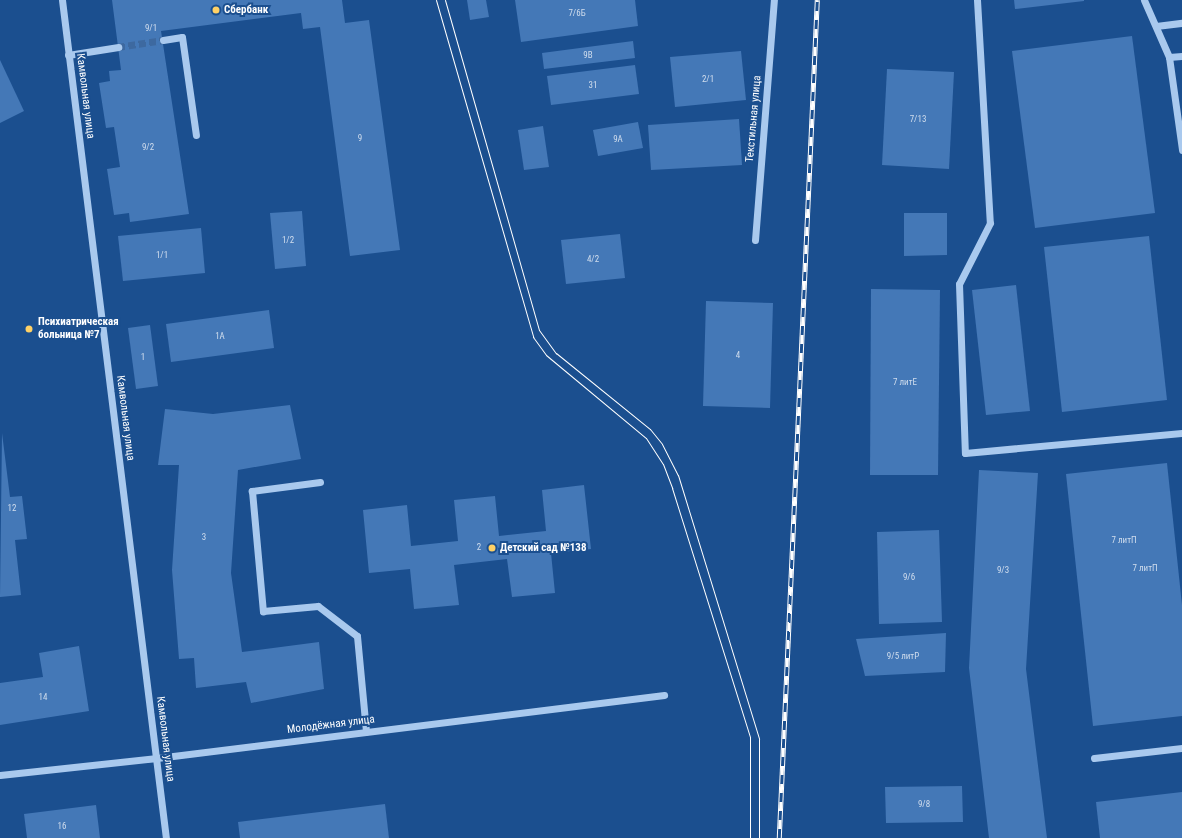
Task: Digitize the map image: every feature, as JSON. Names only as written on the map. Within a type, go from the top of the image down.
[{"type":"street","name":"Камвольная улица","points":[[62,0],[166,838]]},
{"type":"street","name":"Текстильная улица","points":[[755,240],[774,0]]},
{"type":"street","points":[[977,0],[990,223],[959,284],[965,453],[1182,434]]},
{"type":"street","points":[[1144,0],[1169,57],[1182,150]]},
{"type":"street","points":[[1156,26],[1182,23]]},
{"type":"street","points":[[163,40],[182,37],[196,135]]},
{"type":"street","points":[[68,55],[118,47]]},
{"type":"street","points":[[1169,57],[1182,56]]},
{"type":"street","points":[[320,482],[252,491],[263,611],[318,606],[357,636],[366,732]]},
{"type":"street","name":"Молодёжная улица","points":[[0,775],[157,758],[664,695]]},
{"type":"street","points":[[1094,758],[1182,748]]},
{"type":"building","points":[[112,0],[342,0],[345,23],[369,20],[400,250],[350,256],[320,27],[303,29],[301,13],[161,31],[189,214],[130,222],[129,213],[114,215],[107,169],[120,167],[114,127],[106,128],[99,83],[110,81],[109,71],[121,70]]},
{"type":"building","points":[[467,0],[486,0],[489,17],[470,20]]},
{"type":"building","points":[[515,0],[635,0],[638,26],[521,42]]},
{"type":"building","points":[[1014,0],[1084,0],[1084,1],[1015,9]]},
{"type":"building","points":[[1132,36],[1155,213],[1035,228],[1012,51]]},
{"type":"building","points":[[633,41],[635,58],[544,69],[542,53]]},
{"type":"building","points":[[741,51],[746,100],[675,107],[670,57]]},
{"type":"building","points":[[0,60],[24,111],[0,123]]},
{"type":"building","points":[[635,65],[639,94],[551,105],[547,76]]},
{"type":"building","points":[[887,69],[954,72],[949,169],[882,165]]},
{"type":"building","points":[[739,119],[742,165],[651,170],[648,125]]},
{"type":"building","points":[[638,122],[643,148],[598,156],[593,130]]},
{"type":"building","points":[[543,126],[549,167],[524,170],[518,130]]},
{"type":"building","points":[[302,211],[306,266],[275,269],[270,213]]},
{"type":"building","points":[[904,213],[947,213],[947,255],[904,256]]},
{"type":"building","points":[[201,228],[205,273],[123,281],[118,236]]},
{"type":"building","points":[[620,234],[625,278],[566,284],[561,240]]},
{"type":"building","points":[[1149,236],[1167,400],[1062,412],[1044,247]]},
{"type":"building","points":[[1016,285],[1030,411],[986,415],[972,290]]},
{"type":"building","points":[[871,289],[940,290],[938,475],[870,475]]},
{"type":"building","points":[[706,301],[773,303],[770,408],[703,406]]},
{"type":"building","points":[[269,310],[274,348],[171,362],[166,324]]},
{"type":"building","points":[[150,325],[158,386],[136,389],[128,328]]},
{"type":"building","points":[[290,405],[301,459],[238,470],[231,573],[242,652],[319,642],[324,689],[251,703],[246,682],[196,688],[194,658],[179,659],[172,570],[179,465],[158,465],[165,409],[213,414]]},
{"type":"building","points":[[2,433],[10,497],[22,496],[27,539],[15,540],[21,595],[0,597]]},
{"type":"building","points":[[1167,463],[1182,605],[1182,716],[1093,726],[1066,474]]},
{"type":"building","points":[[979,470],[1038,473],[1026,669],[1047,838],[989,838],[969,668]]},
{"type":"building","points":[[584,485],[591,549],[551,553],[555,593],[512,597],[507,559],[454,565],[459,605],[414,609],[410,569],[369,573],[363,510],[407,505],[411,546],[458,541],[454,500],[495,496],[499,536],[546,531],[542,490]]},
{"type":"building","points":[[939,530],[942,622],[879,624],[877,532]]},
{"type":"building","points":[[946,633],[945,672],[865,676],[856,639]]},
{"type":"building","points":[[79,646],[89,711],[0,725],[0,683],[43,677],[39,653]]},
{"type":"building","points":[[962,786],[963,822],[886,823],[885,787]]},
{"type":"building","points":[[1182,792],[1182,838],[1100,838],[1096,802]]},
{"type":"building","points":[[385,804],[389,838],[240,838],[238,822]]},
{"type":"building","points":[[96,805],[100,838],[27,838],[24,814]]},
{"type":"tunnel","points":[[118,47],[163,40]]},
{"type":"tram line","points":[[436,0],[533,337],[546,355],[646,438],[663,464],[672,488],[750,737],[750,838]]},
{"type":"tram line","points":[[445,0],[539,330],[556,353],[650,429],[662,444],[678,475],[759,739],[759,838]]},
{"type":"railway","points":[[779,838],[817,0]]},
{"type":"place","name":"Сбербанк","points":[[216,10]]},
{"type":"place","name":"Психиатрическая больница №7","points":[[29,329]]},
{"type":"place","name":"Детский сад №138","points":[[492,548]]}]
